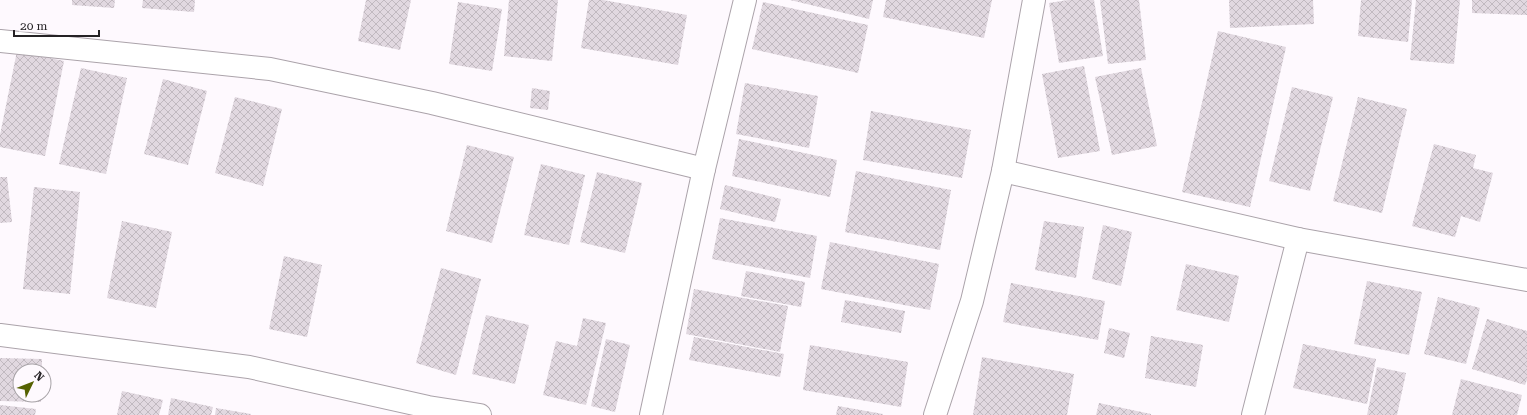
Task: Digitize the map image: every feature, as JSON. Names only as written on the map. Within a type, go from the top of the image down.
[{"type":"street","points":[[651,415],[704,169],[745,0]]},
{"type":"street","points":[[935,415],[972,301],[1003,171],[1034,0]]},
{"type":"street","points":[[0,41],[270,69],[432,103],[704,169]]},
{"type":"street","points":[[1003,171],[1298,239],[1527,280]]},
{"type":"street","points":[[1253,415],[1298,239]]},
{"type":"street","points":[[0,336],[249,367],[428,407],[480,415]]},
{"type":"building","points":[[72,0],[115,0],[114,8],[72,5]]},
{"type":"building","points":[[143,0],[195,0],[194,12],[142,8]]},
{"type":"building","points":[[366,0],[411,0],[400,50],[358,41]]},
{"type":"building","points":[[509,0],[558,0],[552,61],[504,56]]},
{"type":"building","points":[[589,0],[603,0],[687,15],[678,65],[581,48]]},
{"type":"building","points":[[790,0],[873,0],[869,19]]},
{"type":"building","points":[[886,0],[992,0],[984,38],[883,17]]},
{"type":"building","points":[[1068,0],[1094,0],[1103,56],[1059,63],[1049,3]]},
{"type":"building","points":[[1100,0],[1139,0],[1146,60],[1108,64]]},
{"type":"building","points":[[1229,0],[1313,0],[1314,24],[1230,28]]},
{"type":"building","points":[[1361,0],[1412,0],[1408,42],[1358,36]]},
{"type":"building","points":[[1416,0],[1460,0],[1454,64],[1410,60]]},
{"type":"building","points":[[1472,0],[1527,0],[1527,15],[1472,13]]},
{"type":"building","points":[[458,2],[502,9],[492,71],[449,64]]},
{"type":"building","points":[[763,2],[868,25],[858,73],[752,49]]},
{"type":"building","points":[[1218,31],[1286,47],[1250,207],[1182,192]]},
{"type":"building","points":[[17,51],[64,61],[45,156],[0,147],[0,135]]},
{"type":"building","points":[[1084,66],[1100,151],[1058,158],[1042,74]]},
{"type":"building","points":[[81,68],[127,78],[106,174],[59,164]]},
{"type":"building","points":[[1141,68],[1157,146],[1112,155],[1095,77]]},
{"type":"building","points":[[163,79],[207,91],[188,165],[144,154]]},
{"type":"building","points":[[745,83],[818,96],[809,148],[736,134]]},
{"type":"building","points":[[1292,87],[1333,97],[1310,191],[1269,181]]},
{"type":"building","points":[[532,88],[550,91],[548,110],[530,108]]},
{"type":"building","points":[[235,97],[282,109],[263,186],[215,173]]},
{"type":"building","points":[[1358,97],[1407,109],[1382,213],[1333,201]]},
{"type":"building","points":[[871,111],[971,130],[962,178],[863,160]]},
{"type":"building","points":[[739,139],[837,160],[830,197],[732,176]]},
{"type":"building","points":[[1434,144],[1476,155],[1473,168],[1493,173],[1480,222],[1461,216],[1455,237],[1412,226]]},
{"type":"building","points":[[467,145],[514,157],[492,243],[446,231]]},
{"type":"building","points":[[541,164],[585,175],[569,245],[524,235]]},
{"type":"building","points":[[856,171],[951,190],[940,250],[845,232]]},
{"type":"building","points":[[597,172],[642,183],[625,253],[580,242]]},
{"type":"building","points":[[0,177],[7,177],[12,222],[0,223]]},
{"type":"building","points":[[725,185],[781,199],[775,222],[720,209]]},
{"type":"building","points":[[34,187],[80,192],[70,294],[23,289]]},
{"type":"building","points":[[720,218],[817,236],[810,278],[712,259]]},
{"type":"building","points":[[122,221],[172,232],[156,308],[107,298]]},
{"type":"building","points":[[1044,221],[1084,227],[1076,278],[1035,270]]},
{"type":"building","points":[[1103,225],[1132,232],[1121,286],[1092,279]]},
{"type":"building","points":[[830,242],[939,264],[930,310],[821,289]]},
{"type":"building","points":[[284,256],[322,265],[307,337],[269,329]]},
{"type":"building","points":[[1186,264],[1239,276],[1229,322],[1176,310]]},
{"type":"building","points":[[441,268],[481,279],[456,375],[416,363]]},
{"type":"building","points":[[746,271],[805,282],[801,307],[741,296]]},
{"type":"building","points":[[1367,281],[1422,292],[1409,355],[1354,344]]},
{"type":"building","points":[[1011,283],[1105,301],[1098,340],[1003,322]]},
{"type":"building","points":[[694,289],[788,306],[780,352],[686,334]]},
{"type":"building","points":[[1438,297],[1480,308],[1466,364],[1424,354]]},
{"type":"building","points":[[845,300],[905,311],[901,333],[841,322]]},
{"type":"building","points":[[486,315],[529,325],[515,384],[472,374]]},
{"type":"building","points":[[583,318],[606,323],[586,405],[543,395],[556,341],[577,346]]},
{"type":"building","points":[[1487,319],[1527,331],[1527,380],[1525,385],[1472,369]]},
{"type":"building","points":[[1109,328],[1130,333],[1124,358],[1104,353]]},
{"type":"building","points":[[1151,336],[1203,345],[1196,387],[1145,378]]},
{"type":"building","points":[[694,337],[784,354],[780,377],[689,360]]},
{"type":"building","points":[[606,339],[630,345],[615,412],[591,406]]},
{"type":"building","points":[[1303,344],[1376,359],[1367,404],[1293,388]]},
{"type":"building","points":[[810,345],[908,362],[901,407],[803,390]]},
{"type":"building","points":[[982,357],[1074,374],[1067,415],[973,415]]},
{"type":"building","points":[[0,358],[42,359],[42,363],[12,363],[12,401],[0,401]]},
{"type":"building","points":[[1377,367],[1406,373],[1397,415],[1367,415]]},
{"type":"building","points":[[1461,379],[1522,395],[1517,415],[1452,415]]},
{"type":"building","points":[[122,391],[163,400],[159,415],[117,415]]},
{"type":"building","points":[[171,398],[213,407],[211,415],[168,415]]},
{"type":"building","points":[[1099,403],[1151,414],[1151,415],[1096,415]]},
{"type":"building","points":[[0,405],[36,409],[35,415],[0,415]]},
{"type":"building","points":[[838,406],[883,414],[883,415],[836,415]]},
{"type":"building","points":[[216,408],[251,414],[251,415],[215,415]]}]
